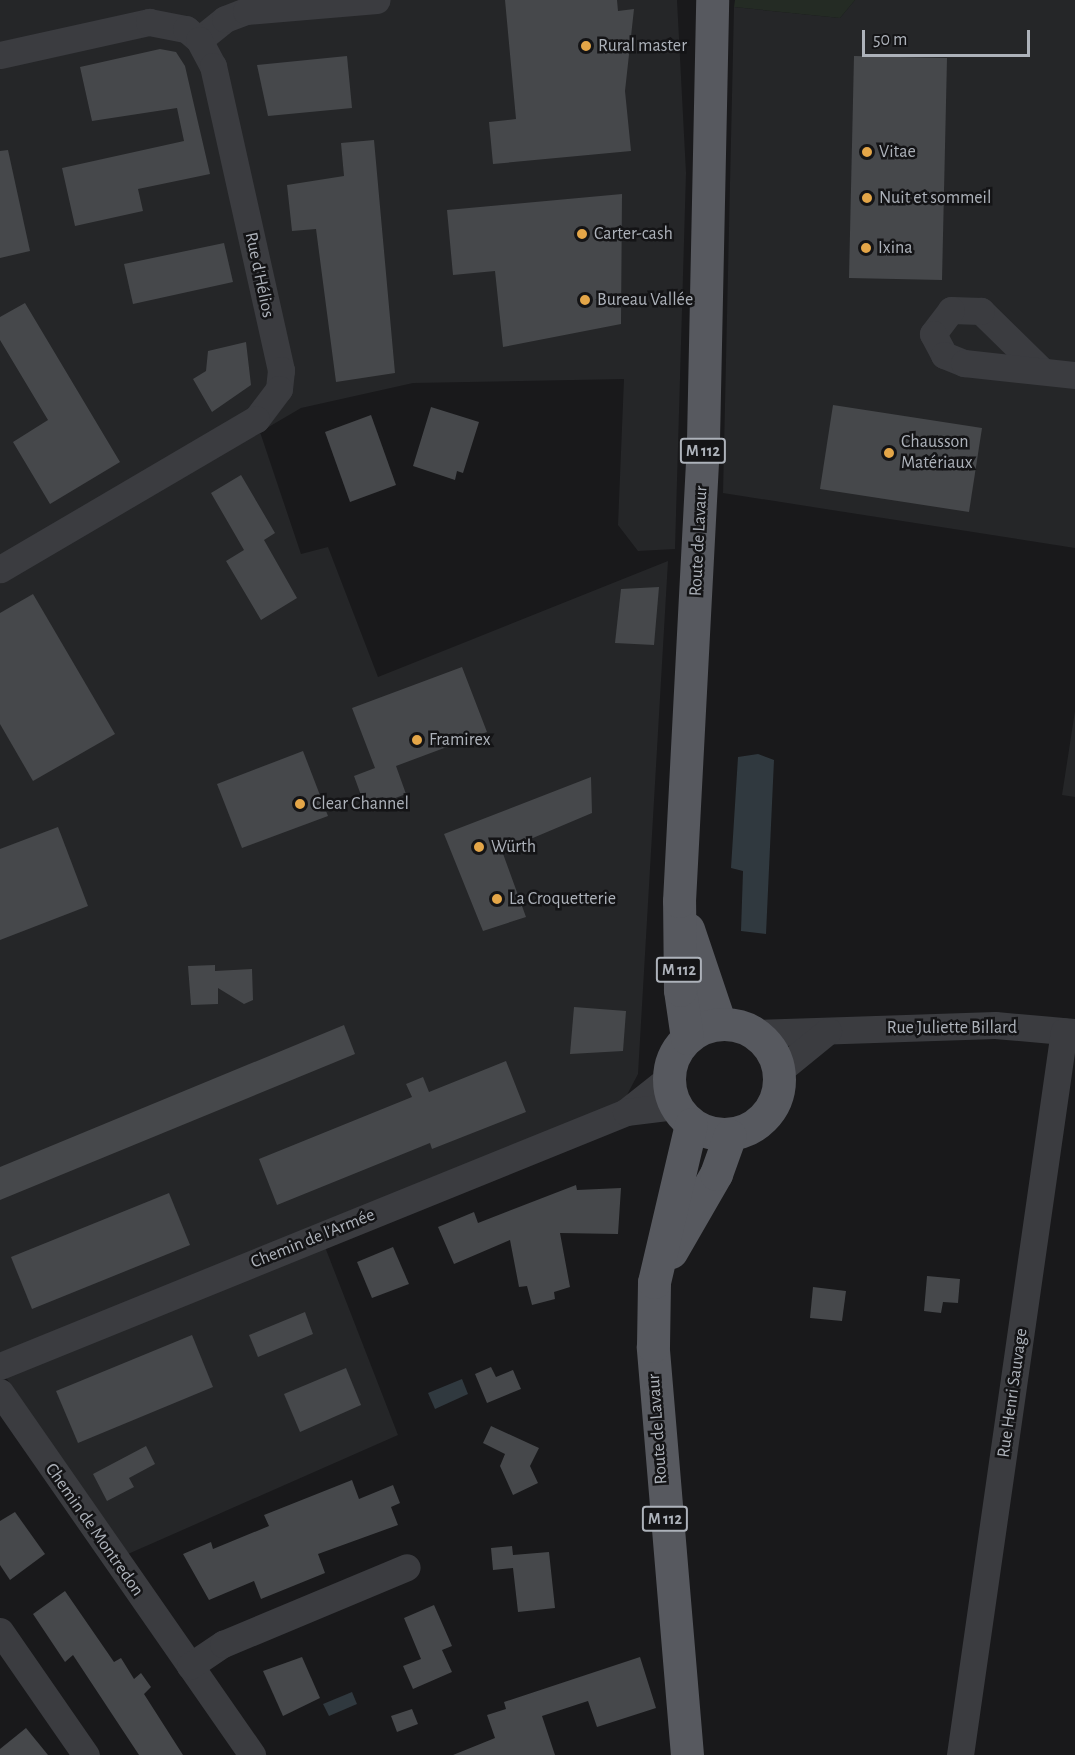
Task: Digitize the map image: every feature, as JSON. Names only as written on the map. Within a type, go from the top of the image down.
[{"type":"main road","name":"Route de Lavaur","points":[[687,1038],[680,990],[679,901],[703,440],[712,0]]},
{"type":"main road","name":"Route de Lavaur","points":[[679,901],[720,1024]]},
{"type":"main road","points":[[654,1282],[713,1178],[730,1135],[751,1128],[768,1113],[779,1093],[780,1070],[756,1034],[720,1024],[687,1038],[674,1056],[678,1103],[730,1135]]},
{"type":"main road","name":"Route de Lavaur","points":[[678,1103],[654,1282],[658,1446],[687,1755]]},
{"type":"street","points":[[0,55],[149,22],[186,29],[199,40],[225,19],[246,11],[377,0]]},
{"type":"street","name":"Rue d'Hélios","points":[[0,568],[256,419],[279,389],[280,370],[213,66],[199,40]]},
{"type":"street","points":[[1040,369],[1075,375]]},
{"type":"street","name":"Rue Juliette Billard","points":[[756,1034],[995,1025],[1069,1032]]},
{"type":"street","points":[[780,1070],[828,1031]]},
{"type":"street","name":"Rue Henri Sauvage","points":[[960,1755],[1069,1032]]},
{"type":"street","name":"Chemin de l'Armée","points":[[0,1366],[626,1112],[678,1103]]},
{"type":"street","name":"Chemin de Montredon","points":[[0,1392],[252,1755]]},
{"type":"street","points":[[190,1666],[223,1644],[407,1567]]},
{"type":"street","points":[[0,1631],[86,1755]]},
{"type":"shaded area","points":[[0,0],[677,0],[686,173],[675,549],[638,551],[618,525],[624,379],[413,383],[301,408],[260,432],[301,554],[328,547],[378,677],[668,561],[638,1074],[609,1129],[325,1247],[398,1435],[128,1554],[0,1369]]},
{"type":"shaded area","points":[[735,0],[855,0],[840,18],[734,7]]},
{"type":"shaded area","points":[[855,0],[1075,0],[1075,548],[723,493],[734,7],[840,18]]},
{"type":"shaded area","points":[[1075,711],[1075,797],[1062,795]]},
{"type":"shaded area","points":[[758,754],[774,760],[766,934],[741,931],[743,871],[731,868],[738,757]]},
{"type":"shaded area","points":[[462,1379],[468,1394],[435,1409],[428,1393]]},
{"type":"shaded area","points":[[352,1692],[357,1704],[329,1716],[323,1704]]},
{"type":"building","points":[[505,0],[617,0],[618,11],[634,9],[625,91],[631,151],[493,164],[489,122],[516,119]]},
{"type":"building","points":[[160,49],[176,52],[185,66],[210,174],[138,189],[143,211],[75,226],[62,168],[184,141],[177,108],[92,121],[80,67]]},
{"type":"building","points":[[347,56],[352,108],[268,116],[257,65]]},
{"type":"building","points":[[854,56],[947,58],[942,280],[849,278]]},
{"type":"building","points":[[374,140],[395,373],[336,382],[316,229],[292,231],[287,185],[344,176],[341,143]]},
{"type":"building","points":[[8,150],[30,251],[0,258],[0,151]]},
{"type":"building","points":[[622,194],[621,324],[503,347],[495,271],[453,275],[447,210]]},
{"type":"building","points":[[224,243],[233,282],[133,304],[124,264]]},
{"type":"building","points":[[25,303],[120,462],[50,504],[13,442],[48,420],[0,340],[0,317]]},
{"type":"building","points":[[246,342],[251,385],[212,412],[193,379],[206,371],[208,351]]},
{"type":"building","points":[[833,405],[982,428],[969,512],[820,489]]},
{"type":"building","points":[[431,407],[479,422],[463,473],[457,471],[455,480],[413,466]]},
{"type":"building","points":[[371,415],[396,485],[350,502],[325,432]]},
{"type":"building","points":[[241,475],[275,533],[264,540],[297,598],[261,620],[226,561],[244,550],[211,493]]},
{"type":"building","points":[[659,587],[654,645],[615,643],[621,589]]},
{"type":"building","points":[[33,594],[115,734],[33,781],[0,724],[0,613]]},
{"type":"building","points":[[462,667],[487,732],[396,766],[406,794],[366,809],[354,776],[375,768],[352,708]]},
{"type":"building","points":[[303,751],[328,816],[242,848],[217,784]]},
{"type":"building","points":[[591,777],[592,813],[502,851],[526,917],[483,931],[444,834]]},
{"type":"building","points":[[58,827],[88,906],[0,940],[0,849]]},
{"type":"building","points":[[215,965],[215,971],[252,969],[253,1000],[244,1004],[218,988],[218,1004],[191,1005],[188,966]]},
{"type":"building","points":[[574,1007],[626,1011],[623,1051],[570,1054]]},
{"type":"building","points":[[344,1025],[355,1054],[0,1200],[0,1167]]},
{"type":"building","points":[[506,1061],[526,1112],[432,1149],[430,1143],[277,1205],[259,1159],[412,1097],[406,1084],[423,1077],[429,1092]]},
{"type":"building","points":[[576,1185],[577,1190],[621,1188],[618,1234],[560,1233],[570,1287],[554,1292],[555,1299],[532,1305],[527,1286],[519,1287],[510,1240],[454,1264],[438,1227],[474,1212],[478,1223]]},
{"type":"building","points":[[169,1193],[190,1245],[32,1309],[11,1257]]},
{"type":"building","points":[[393,1247],[409,1284],[372,1298],[357,1262]]},
{"type":"building","points":[[927,1276],[960,1279],[958,1303],[943,1302],[941,1313],[924,1311]]},
{"type":"building","points":[[813,1287],[846,1291],[842,1321],[810,1318]]},
{"type":"building","points":[[305,1312],[313,1334],[258,1357],[249,1335]]},
{"type":"building","points":[[192,1335],[213,1387],[78,1443],[56,1391]]},
{"type":"building","points":[[491,1367],[496,1377],[513,1370],[521,1389],[487,1403],[475,1374]]},
{"type":"building","points":[[346,1368],[361,1405],[300,1432],[284,1394]]},
{"type":"building","points":[[491,1426],[539,1448],[530,1466],[538,1483],[513,1495],[500,1466],[505,1454],[483,1443]]},
{"type":"building","points":[[146,1446],[155,1464],[129,1478],[134,1487],[107,1501],[93,1474]]},
{"type":"building","points":[[352,1480],[359,1499],[393,1485],[400,1503],[391,1507],[398,1525],[318,1554],[325,1573],[261,1599],[254,1581],[209,1600],[183,1554],[211,1542],[213,1549],[269,1526],[264,1515]]},
{"type":"building","points":[[15,1512],[45,1554],[10,1580],[0,1565],[0,1521]]},
{"type":"building","points":[[512,1546],[513,1555],[549,1552],[555,1608],[518,1612],[513,1568],[493,1570],[491,1548]]},
{"type":"building","points":[[65,1591],[114,1662],[121,1658],[134,1679],[141,1673],[151,1687],[144,1694],[183,1755],[139,1755],[73,1655],[65,1662],[33,1614]]},
{"type":"building","points":[[434,1605],[452,1646],[442,1650],[452,1672],[413,1689],[403,1666],[421,1659],[404,1618]]},
{"type":"building","points":[[302,1657],[320,1698],[283,1716],[263,1671]]},
{"type":"building","points":[[640,1657],[656,1708],[597,1727],[588,1701],[542,1716],[555,1755],[453,1755],[495,1738],[487,1715],[506,1709],[504,1702]]},
{"type":"building","points":[[412,1709],[418,1724],[397,1732],[391,1716]]},
{"type":"building","points":[[26,1728],[48,1755],[0,1755],[0,1749]]},
{"type":"place","name":"Rural master","points":[[586,46]]},
{"type":"place","name":"Vitae","points":[[867,152]]},
{"type":"place","name":"Nuit et sommeil","points":[[867,198]]},
{"type":"place","name":"Carter-cash","points":[[582,234]]},
{"type":"place","name":"Ixina","points":[[866,248]]},
{"type":"place","name":"Bureau Vallée","points":[[585,300]]},
{"type":"place","name":"Chausson Matériaux","points":[[889,453]]},
{"type":"place","name":"Framirex","points":[[417,740]]},
{"type":"place","name":"Clear Channel","points":[[300,804]]},
{"type":"place","name":"Würth","points":[[479,847]]},
{"type":"place","name":"La Croquetterie","points":[[497,899]]}]
